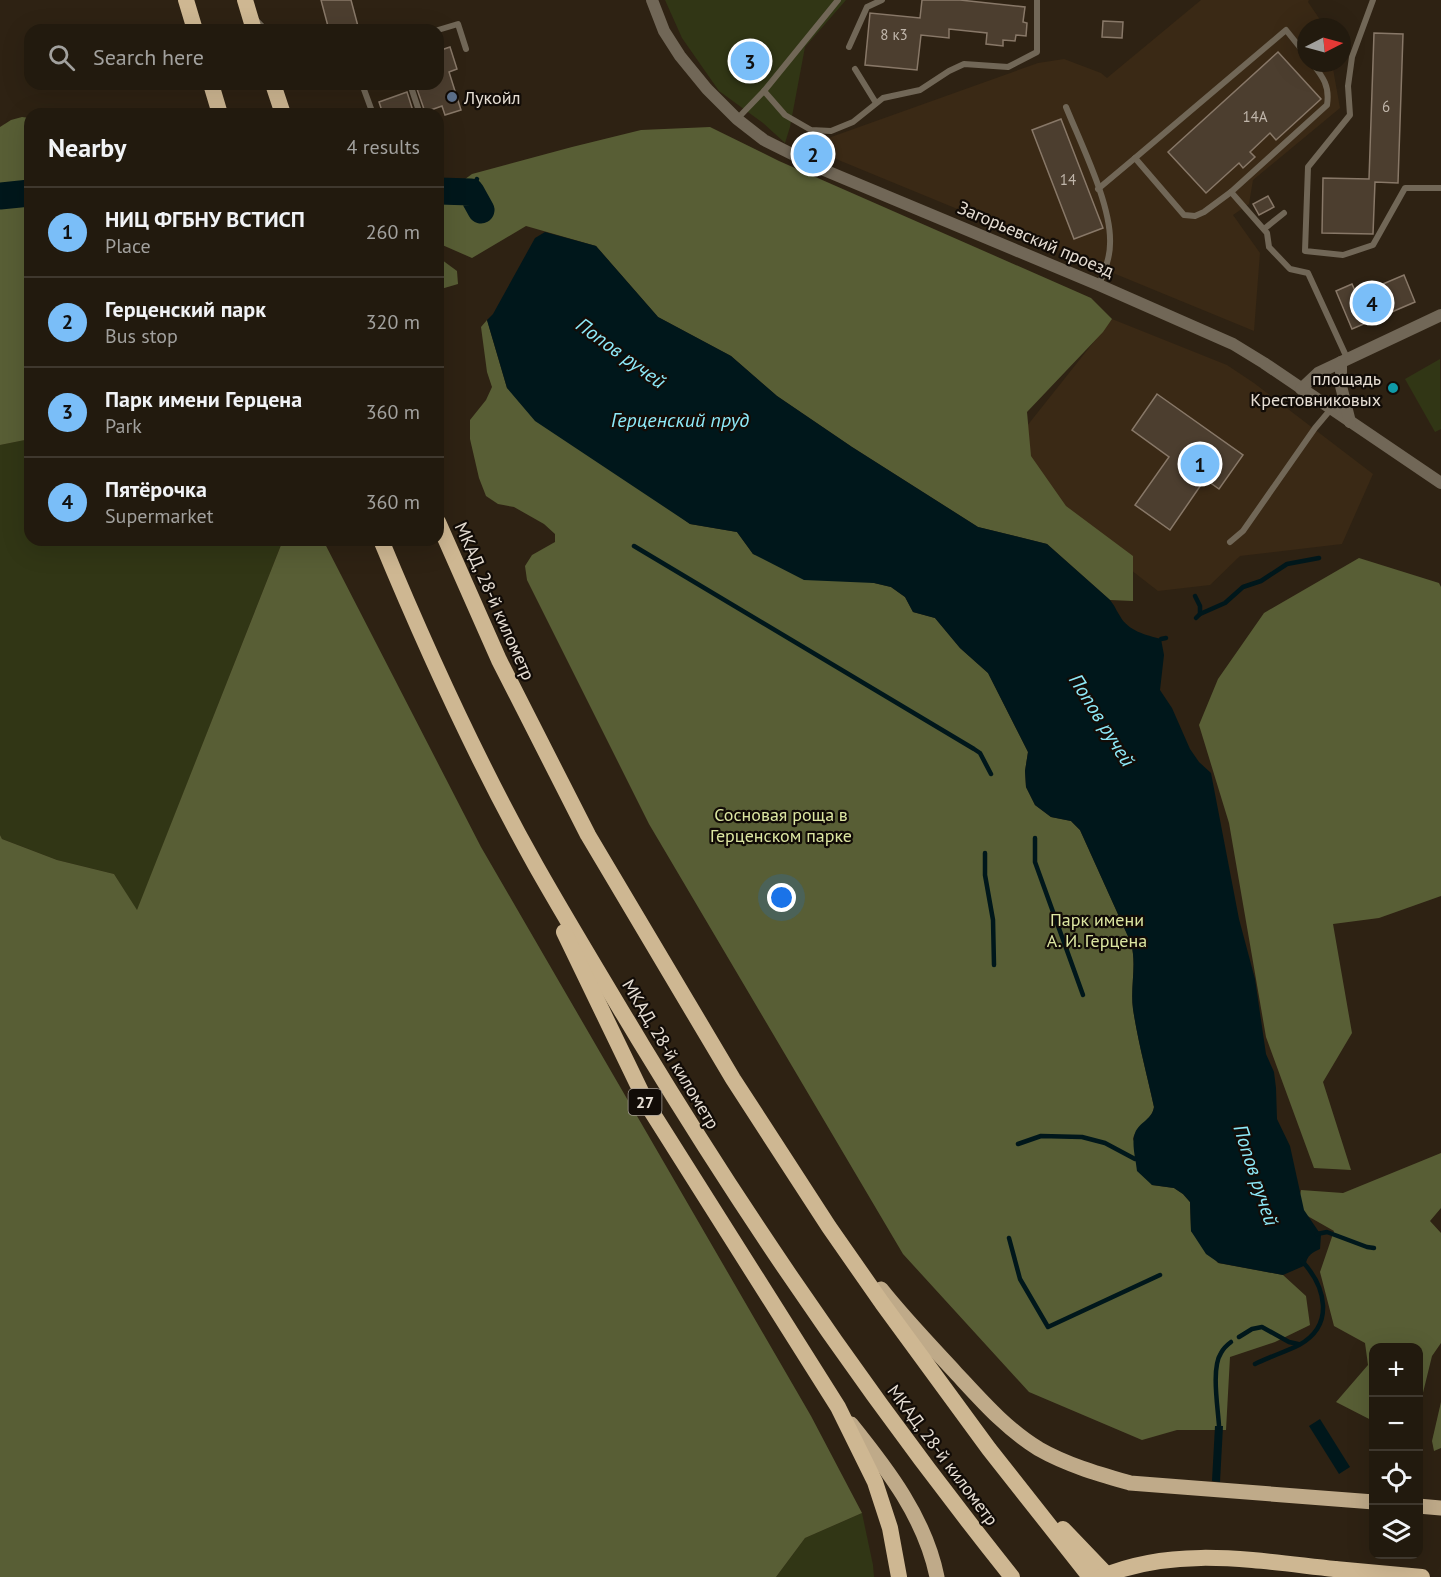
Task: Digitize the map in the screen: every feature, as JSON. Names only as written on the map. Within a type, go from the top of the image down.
[{"type":"highway","points":[[186,0],[193,24]]},
{"type":"highway","points":[[213,90],[218,108]]},
{"type":"highway","points":[[275,90],[281,108]]},
{"type":"highway","name":"МКАД, 28-й километр","points":[[444,536],[499,660],[588,835],[733,1079],[829,1227],[989,1449],[1090,1577]]},
{"type":"highway","name":"МКАД, 28-й километр","points":[[384,546],[444,686],[535,864],[664,1080],[727,1182],[833,1338],[941,1486],[1012,1577]]},
{"type":"highway","name":"27","points":[[489,776],[648,1106],[838,1407],[875,1482],[890,1528],[899,1577]]},
{"type":"highway","points":[[989,1449],[1109,1577]]},
{"type":"highway","points":[[1101,1577],[1149,1563],[1194,1558],[1236,1559],[1422,1577]]},
{"type":"main road","points":[[829,1227],[901,1314],[992,1412],[1040,1449],[1096,1473],[1130,1483],[1369,1502]]},
{"type":"main road","points":[[838,1407],[891,1475],[917,1518],[937,1577]]},
{"type":"main road","points":[[1423,1506],[1441,1508]]},
{"type":"street","name":"Загорьевский проезд","points":[[652,0],[671,45],[706,89],[737,119],[764,140],[804,161],[1233,344],[1441,483]]},
{"type":"street","points":[[1301,389],[1318,373],[1441,315]]},
{"type":"street","points":[[1344,360],[1341,386],[1350,422]]},
{"type":"lane","points":[[737,119],[764,91],[838,0]]},
{"type":"lane","points":[[849,47],[867,7],[882,0]]},
{"type":"lane","points":[[764,91],[785,115],[811,130],[831,131],[853,122],[883,98],[920,90],[949,70],[964,64],[1008,66],[1037,52],[1037,0]]},
{"type":"lane","points":[[1373,0],[1352,57],[1348,86],[1350,115],[1308,167],[1305,251],[1343,255],[1373,245],[1405,188],[1441,188]]},
{"type":"lane","points":[[444,28],[458,24],[466,50]]},
{"type":"lane","points":[[1098,189],[1286,30],[1297,44]]},
{"type":"lane","points":[[855,69],[876,103]]},
{"type":"lane","points":[[1136,158],[1184,215],[1194,216],[1204,212],[1231,192],[1327,105],[1328,90],[1325,80],[1319,72]]},
{"type":"lane","points":[[364,90],[371,108]]},
{"type":"lane","points":[[412,90],[418,108]]},
{"type":"lane","points":[[1066,107],[1098,189],[1110,227],[1110,247],[1099,285]]},
{"type":"lane","points":[[1231,192],[1267,233],[1269,247],[1290,269],[1308,273]]},
{"type":"lane","points":[[1264,229],[1284,213]]},
{"type":"lane","points":[[1308,264],[1308,273],[1344,360]]},
{"type":"lane","points":[[1230,542],[1243,531],[1315,428],[1331,409]]},
{"type":"shaded area","points":[[1201,0],[1309,0],[1308,2],[1319,18],[1297,18],[1297,72],[1334,72],[1340,108],[1253,180],[1249,204],[1233,215],[1260,253],[1254,331],[802,145],[807,137],[820,141],[1038,63],[1064,59],[1101,73],[1107,78]]},
{"type":"shaded area","points":[[1112,319],[1227,365],[1373,474],[1342,544],[1240,556],[1210,585],[1158,591],[996,465]]},
{"type":"green space","points":[[665,0],[846,0],[805,47],[785,143],[763,123],[719,91],[682,38]]},
{"type":"green space","points":[[24,117],[24,180],[11,187],[0,188],[0,127],[11,120]]},
{"type":"green space","points":[[710,127],[779,161],[1091,298],[1112,319],[1103,332],[1027,412],[1031,456],[1066,506],[1133,556],[1133,601],[1110,600],[1047,544],[978,527],[852,447],[777,396],[731,356],[658,317],[596,246],[526,226],[472,258],[444,246],[444,195],[472,174],[641,130]]},
{"type":"green space","points":[[24,201],[24,440],[0,445],[0,203]]},
{"type":"green space","points":[[444,261],[457,271],[458,284],[444,288]]},
{"type":"green space","points":[[487,320],[507,388],[690,524],[737,532],[753,554],[891,587],[905,597],[913,612],[935,618],[960,648],[988,673],[1028,752],[1025,771],[1026,787],[1035,805],[1051,817],[1071,821],[1080,830],[1131,943],[1133,1009],[1154,1107],[1153,1112],[1133,1139],[1152,1185],[1174,1188],[1190,1202],[1191,1231],[1218,1263],[1283,1275],[1306,1296],[1310,1325],[1275,1342],[1230,1357],[1226,1430],[1177,1430],[1142,1440],[1029,1392],[903,1254],[649,824],[527,580],[525,566],[532,555],[555,542],[555,534],[544,524],[514,507],[498,504],[486,496],[479,478],[470,439],[470,420],[486,400],[492,387],[487,372],[481,327]]},
{"type":"green space","points":[[1440,359],[1441,429],[1435,432],[1405,379]]},
{"type":"green space","points":[[24,440],[24,546],[281,546],[137,911],[114,874],[57,860],[2,839],[0,835],[0,445]]},
{"type":"green space","points":[[281,546],[326,546],[481,847],[811,1416],[862,1513],[805,1538],[776,1577],[0,1577],[0,835],[2,839],[57,860],[114,874],[137,910]]},
{"type":"green space","points":[[1359,558],[1439,583],[1441,587],[1441,896],[1379,918],[1333,924],[1352,1033],[1323,1082],[1351,1170],[1314,1168],[1266,1037],[1229,823],[1199,725],[1218,679],[1264,613]]},
{"type":"green space","points":[[1441,1153],[1441,1208],[1430,1221],[1441,1233],[1441,1343],[1432,1356],[1423,1393],[1423,1343],[1369,1343],[1369,1419],[1336,1402],[1368,1365],[1365,1343],[1334,1326],[1320,1272],[1334,1231],[1297,1210],[1301,1190],[1343,1193]]},
{"type":"green space","points":[[1441,1402],[1441,1448],[1434,1451],[1432,1441]]},
{"type":"green space","points":[[862,1513],[874,1577],[776,1577],[805,1538]]},
{"type":"water","name":"Герценский пруд","points":[[545,232],[596,246],[658,317],[731,356],[777,396],[978,527],[1047,544],[1110,600],[1123,621],[1138,632],[1161,639],[1164,655],[1160,690],[1172,708],[1190,749],[1211,773],[1239,919],[1255,979],[1266,1054],[1274,1072],[1277,1119],[1290,1146],[1304,1210],[1321,1235],[1320,1249],[1312,1253],[1306,1265],[1283,1275],[1219,1263],[1206,1254],[1191,1231],[1190,1202],[1183,1194],[1174,1188],[1152,1185],[1137,1171],[1135,1133],[1151,1115],[1154,1107],[1133,1009],[1131,943],[1080,830],[1071,821],[1051,817],[1035,805],[1026,787],[1025,771],[1028,752],[988,673],[960,648],[935,618],[913,612],[905,597],[891,587],[874,583],[804,580],[753,554],[737,532],[690,524],[535,421],[507,388],[487,320],[493,314],[535,238]]},
{"type":"water","points":[[1320,1419],[1350,1467],[1339,1474],[1309,1426]]},
{"type":"water","points":[[1215,1426],[1223,1426],[1220,1482],[1212,1481]]},
{"type":"building","points":[[321,0],[351,0],[357,24],[327,24]]},
{"type":"building","points":[[922,0],[960,0],[1025,7],[1023,22],[1027,23],[1026,36],[1016,35],[1015,41],[1003,40],[1003,46],[986,44],[987,33],[949,29],[949,38],[921,35],[917,70],[865,65],[870,13],[920,18]]},
{"type":"building","points":[[1103,21],[1123,22],[1122,38],[1102,37]]},
{"type":"building","points":[[1374,33],[1403,34],[1398,183],[1375,182],[1373,234],[1322,233],[1323,178],[1369,179]]},
{"type":"building","points":[[450,47],[457,69],[449,72],[461,110],[445,115],[442,106],[424,108],[417,90],[444,90],[444,49]]},
{"type":"building","points":[[1278,52],[1321,99],[1276,140],[1270,133],[1250,152],[1255,157],[1243,168],[1239,163],[1206,193],[1168,152]]},
{"type":"building","points":[[407,92],[412,108],[381,108],[379,102]]},
{"type":"building","points":[[1061,119],[1103,228],[1074,239],[1032,130]]},
{"type":"building","points":[[1268,196],[1274,207],[1259,215],[1253,204]]},
{"type":"building","points":[[1404,275],[1415,302],[1352,329],[1336,291],[1352,284],[1357,295]]},
{"type":"building","points":[[1157,394],[1243,455],[1219,489],[1205,479],[1170,530],[1135,505],[1169,457],[1132,430]]},
{"type":"waterway","points":[[471,192],[477,179]]},
{"type":"waterway","points":[[444,191],[471,192],[481,210]]},
{"type":"waterway","points":[[0,196],[24,194]]},
{"type":"waterway","points":[[634,546],[974,749],[980,753],[991,774]]},
{"type":"waterway","points":[[1200,614],[1225,603],[1243,587],[1261,581],[1287,564],[1319,558]]},
{"type":"waterway","points":[[1195,596],[1200,606],[1200,614],[1196,618]]},
{"type":"waterway","points":[[1161,639],[1166,638]]},
{"type":"waterway","points":[[1035,838],[1035,862],[1083,995]]},
{"type":"waterway","points":[[985,853],[985,875],[993,920],[994,965]]},
{"type":"waterway","points":[[1018,1144],[1041,1136],[1082,1137],[1105,1143],[1135,1159]]},
{"type":"waterway","points":[[1317,1234],[1327,1232],[1374,1248]]},
{"type":"waterway","points":[[1009,1238],[1020,1279],[1048,1327],[1160,1275]]},
{"type":"waterway","name":"Попов ручей","points":[[1255,1364],[1299,1345],[1318,1327],[1322,1316],[1321,1294],[1317,1282],[1302,1261]]},
{"type":"waterway","points":[[1239,1337],[1252,1329],[1262,1327],[1289,1342],[1298,1344]]},
{"type":"waterway","points":[[1219,1426],[1216,1368],[1221,1353],[1231,1342]]},
{"type":"place","name":"Парк имени Герцена","points":[[750,61]]},
{"type":"place","name":"Лукойл","points":[[452,97]]},
{"type":"place","name":"Герценский парк","points":[[813,154]]},
{"type":"place","name":"Пятёрочка","points":[[1372,303]]},
{"type":"place","name":"площадь Крестовниковых","points":[[1393,388]]},
{"type":"place","name":"НИЦ ФГБНУ ВСТИСП","points":[[1200,464]]},
{"type":"park label","name":"Сосновая роща в Герценском парке","points":[[781,824]]},
{"type":"park label","name":"Парк имени А. И. Герцена","points":[[1097,929]]}]
